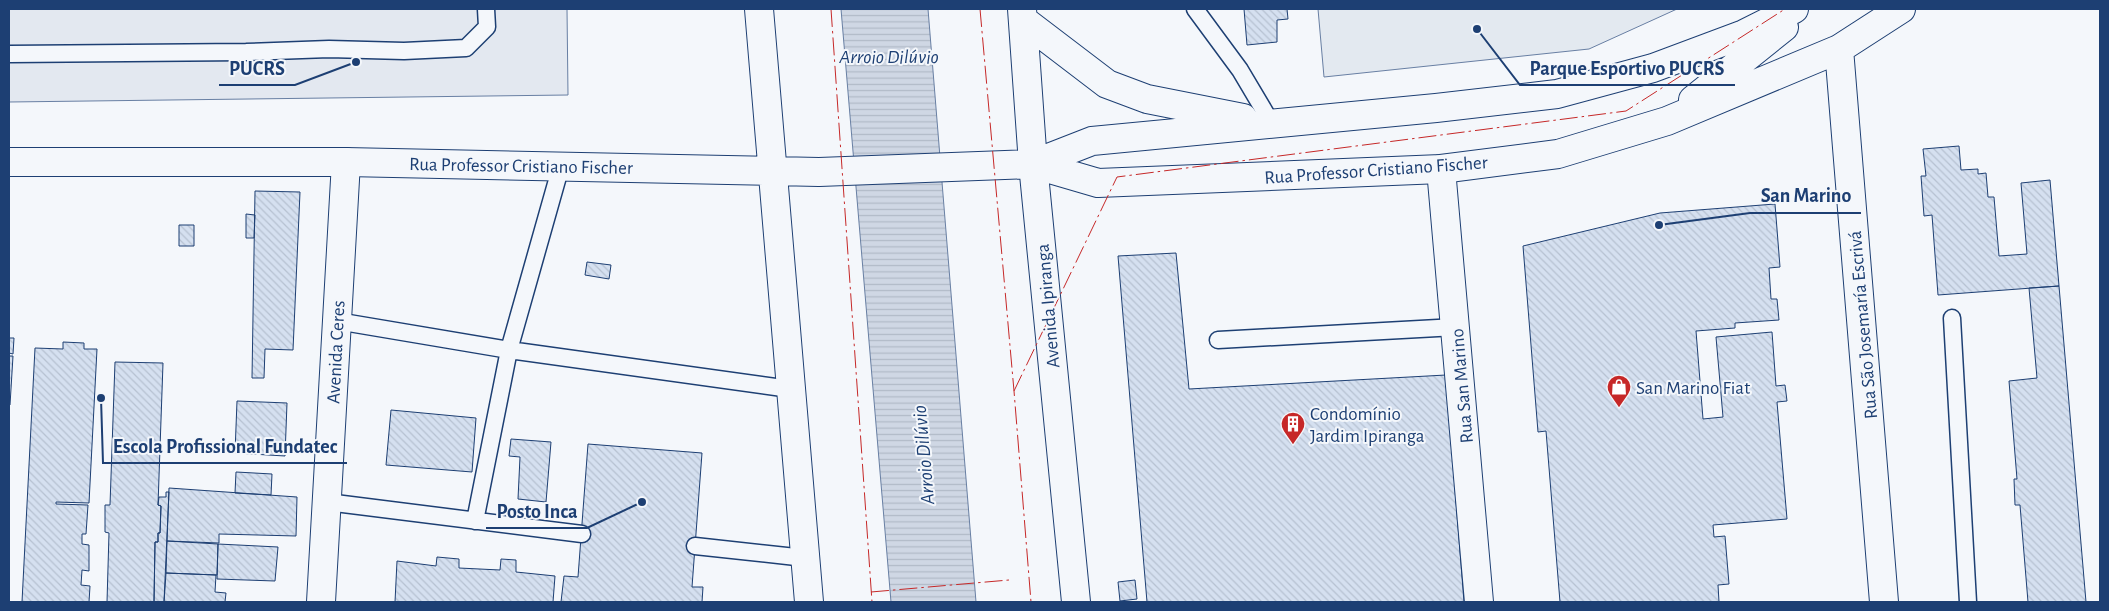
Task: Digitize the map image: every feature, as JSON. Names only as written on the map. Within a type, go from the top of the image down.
[{"type":"main road","points":[[759,9],[809,602]]},
{"type":"main road","name":"Rua Professor Cristiano Fischer","points":[[9,162],[346,162],[772,172],[832,172],[1033,164],[1092,142],[1557,94],[1653,68],[1744,34],[1794,9]]},
{"type":"main road","points":[[1667,121],[1807,9]]},
{"type":"main road","name":"Rua Professor Cristiano Fischer","points":[[1033,164],[1098,183],[1441,169],[1558,154],[1667,121],[1839,48],[1901,9]]},
{"type":"main road","points":[[1022,15],[1107,84],[1147,99],[1272,124]]},
{"type":"main road","name":"Avenida Ipiranga","points":[[1022,15],[1033,164],[1076,602]]},
{"type":"main road","name":"Rua São Josemaría Escrivá","points":[[1839,48],[1884,602]]},
{"type":"main road","name":"Avenida Ceres","points":[[321,602],[346,162]]},
{"type":"main road","name":"Rua San Marino","points":[[1441,169],[1479,602]]},
{"type":"lane","points":[[9,54],[246,52],[329,49],[404,51],[466,48],[487,26],[486,9]]},
{"type":"lane","points":[[1195,9],[1240,70],[1272,124]]},
{"type":"lane","points":[[475,521],[509,350],[561,166]]},
{"type":"lane","points":[[1952,318],[1968,602]]},
{"type":"lane","points":[[337,321],[509,350],[790,389]]},
{"type":"lane","points":[[1218,340],[1456,327]]},
{"type":"lane","points":[[327,502],[582,534]]},
{"type":"lane","points":[[695,546],[805,558]]},
{"type":"shaded area","points":[[9,9],[567,9],[568,95],[9,102]]},
{"type":"shaded area","points":[[1318,9],[1677,9],[1589,49],[1324,77]]},
{"type":"water","name":"Arroio Dilúvio","points":[[841,9],[928,9],[976,602],[891,602]]},
{"type":"building","points":[[1244,9],[1287,9],[1288,19],[1277,20],[1277,42],[1247,45]]},
{"type":"building","points":[[1959,146],[1961,170],[1978,169],[1978,174],[1986,173],[1988,197],[1994,197],[1999,256],[2027,254],[2021,183],[2050,180],[2059,286],[1938,295],[1932,215],[1924,216],[1921,176],[1926,176],[1923,149]]},
{"type":"building","points":[[255,191],[300,192],[293,350],[265,349],[264,378],[252,378]]},
{"type":"building","name":"San Marino Fiat","points":[[1775,204],[1780,267],[1769,268],[1771,299],[1777,299],[1779,320],[1735,323],[1735,328],[1696,331],[1703,419],[1723,417],[1716,337],[1772,332],[1776,386],[1785,385],[1787,401],[1777,402],[1787,519],[1713,525],[1714,537],[1725,536],[1729,584],[1718,585],[1719,602],[1560,602],[1546,431],[1538,432],[1523,246],[1660,213]]},
{"type":"building","points":[[246,214],[255,215],[254,238],[246,238]]},
{"type":"building","points":[[179,225],[194,225],[194,246],[179,246]]},
{"type":"building","name":"Condomínio Jardim Ipiranga","points":[[1176,253],[1189,389],[1446,375],[1464,602],[1147,602],[1118,256]]},
{"type":"building","points":[[587,262],[611,265],[609,279],[585,275]]},
{"type":"building","points":[[2059,286],[2086,602],[2028,602],[2020,505],[2015,505],[2014,479],[2017,479],[2009,381],[2037,378],[2029,288]]},
{"type":"building","points":[[9,338],[14,338],[13,354],[9,353]]},
{"type":"building","points":[[63,342],[84,343],[84,349],[97,349],[89,503],[56,502],[56,504],[88,505],[86,534],[82,534],[82,544],[89,545],[89,571],[82,570],[81,585],[90,586],[89,602],[22,602],[35,348],[63,349]]},
{"type":"building","points":[[9,356],[13,356],[10,405],[9,405]]},
{"type":"building","points":[[115,362],[163,363],[158,505],[161,506],[160,533],[158,533],[158,542],[155,542],[154,602],[107,602],[109,533],[105,532],[105,505],[110,505]]},
{"type":"building","points":[[237,401],[287,403],[285,456],[235,453]]},
{"type":"building","points":[[391,410],[476,418],[472,472],[386,465]]},
{"type":"building","points":[[511,439],[551,442],[546,502],[518,499],[520,457],[509,456]]},
{"type":"building","points":[[588,444],[702,453],[692,587],[703,587],[702,602],[561,602],[564,576],[578,577]]},
{"type":"building","points":[[236,472],[272,474],[271,495],[235,493]]},
{"type":"building","points":[[169,488],[297,497],[296,536],[219,534],[219,543],[167,541]]},
{"type":"building","points":[[166,492],[169,492],[164,602],[154,602],[155,542],[158,542],[158,533],[160,533],[161,506],[158,505],[159,497],[166,497]]},
{"type":"building","points":[[167,541],[218,544],[217,575],[166,573]]},
{"type":"building","points":[[218,544],[278,547],[275,581],[217,579]]},
{"type":"building","points":[[437,557],[459,559],[459,568],[500,570],[501,559],[516,560],[516,572],[555,576],[553,602],[395,602],[397,561],[436,566]]},
{"type":"building","points":[[166,573],[216,575],[215,592],[226,593],[225,602],[164,602]]},
{"type":"building","points":[[1135,580],[1137,599],[1120,601],[1118,582]]},
{"type":"power","points":[[831,9],[872,602]]},
{"type":"power","points":[[980,9],[1031,602]]},
{"type":"power","points":[[1014,391],[1117,177],[1626,111],[1785,9]]},
{"type":"power","points":[[871,592],[1009,580]]},
{"type":"place","name":"Parque Esportivo PUCRS","points":[[1477,29]]},
{"type":"place","name":"PUCRS","points":[[356,62]]},
{"type":"place","name":"San Marino","points":[[1659,225]]},
{"type":"place","name":"Escola Profissional Fundatec","points":[[101,398]]},
{"type":"place","name":"San Marino Fiat","points":[[1619,408]]},
{"type":"place","name":"Condomínio Jardim Ipiranga","points":[[1293,445]]},
{"type":"place","name":"Posto Inca","points":[[642,502]]}]
